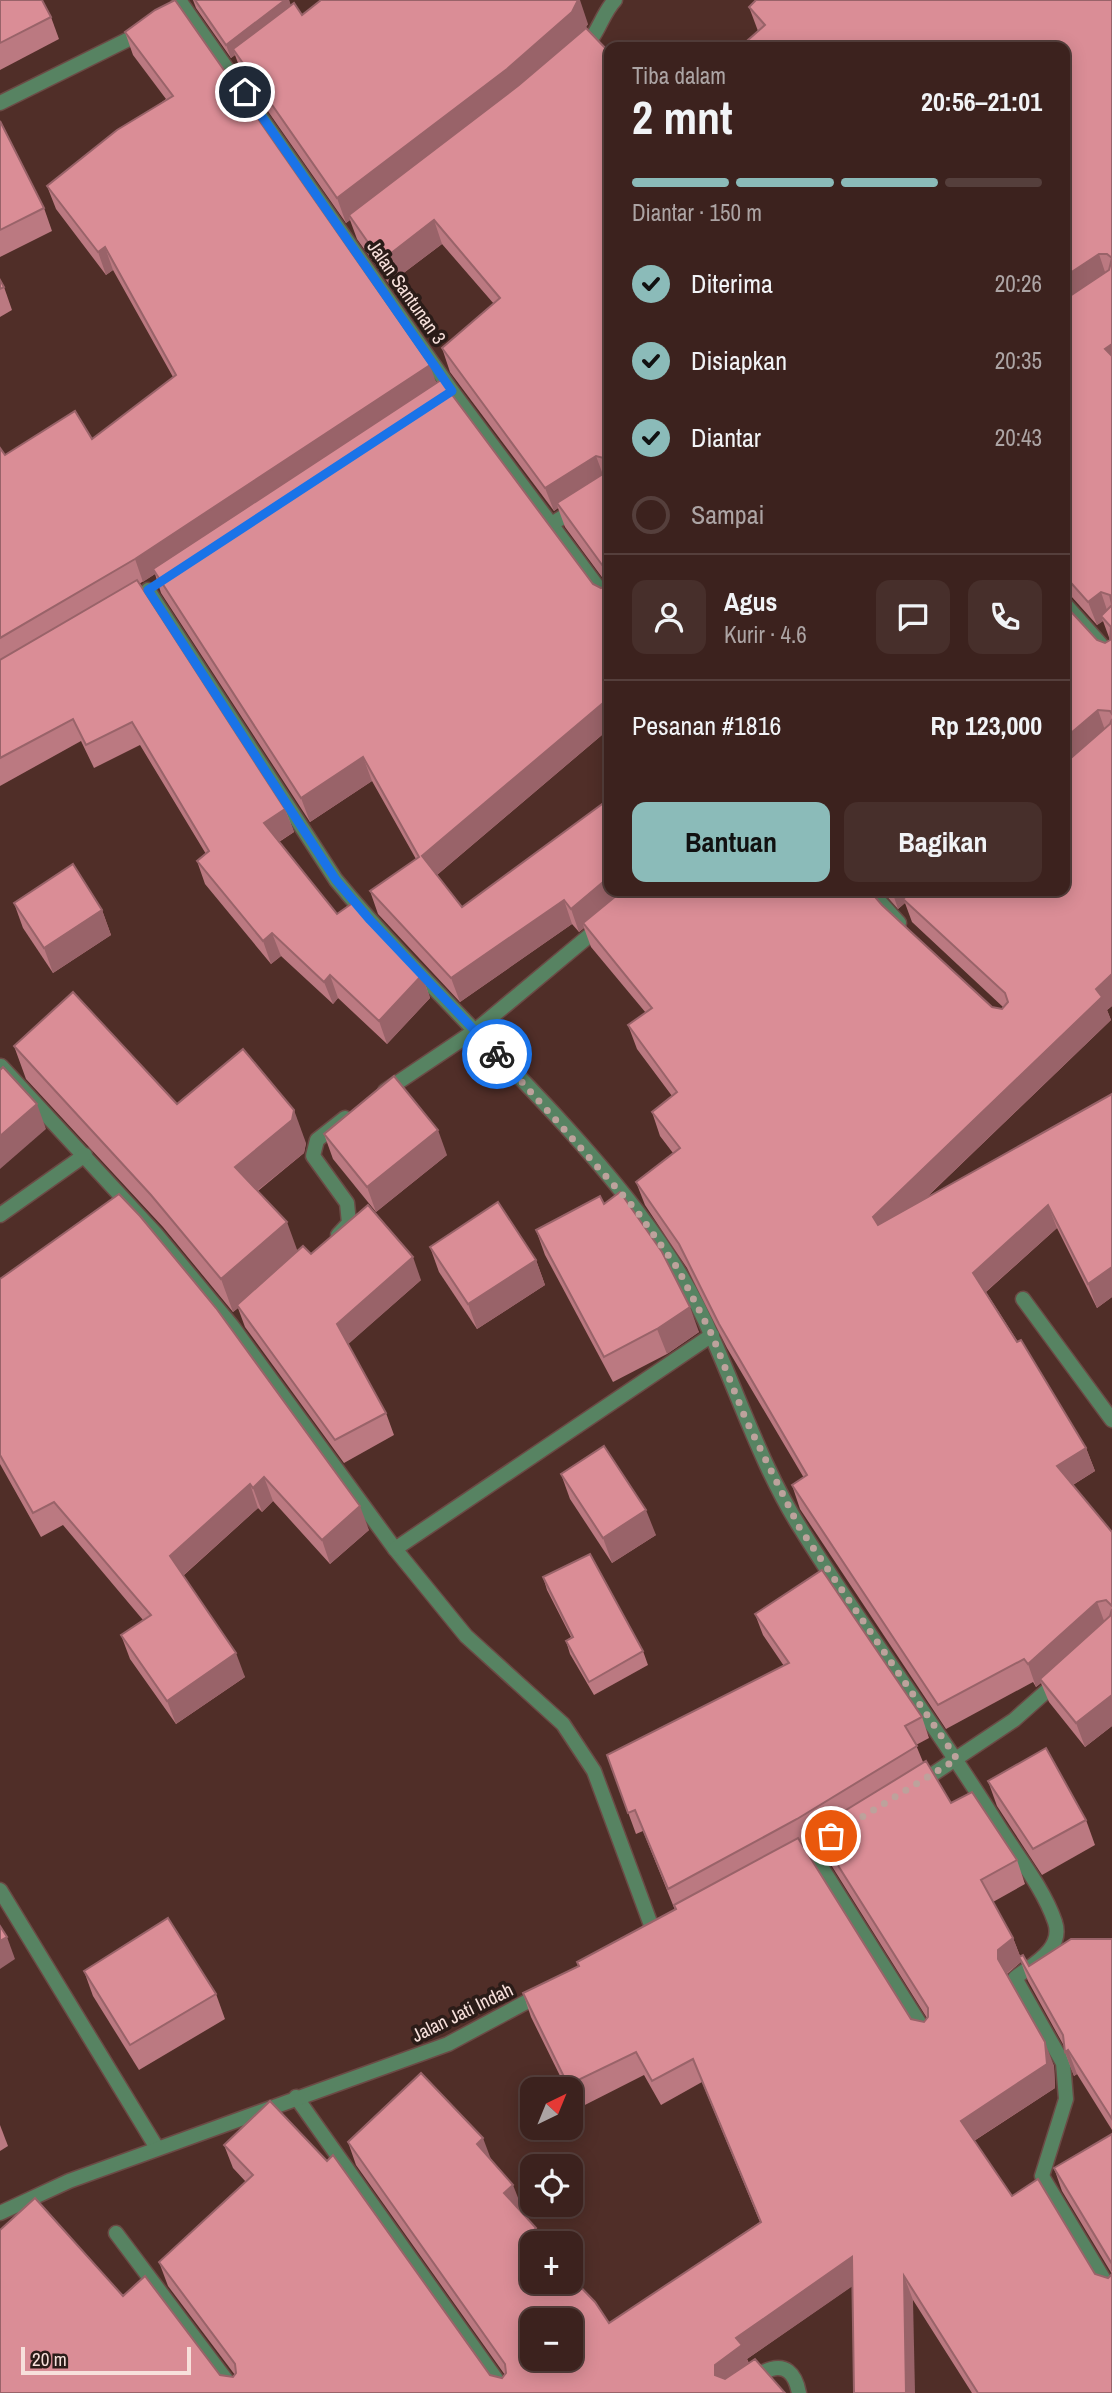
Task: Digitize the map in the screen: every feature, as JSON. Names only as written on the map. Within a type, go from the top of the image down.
[{"type":"street","points":[[571,57],[598,40],[603,13],[615,0]]},
{"type":"street","points":[[0,103],[174,13]]},
{"type":"street","name":"Jalan Santunan 3","points":[[174,13],[235,67],[350,232],[446,395],[604,595]]},
{"type":"street","points":[[550,525],[604,491]]},
{"type":"street","points":[[148,590],[336,880],[370,920],[476,1030],[636,1210],[678,1269],[712,1335],[746,1420],[799,1527],[957,1759],[1055,1922],[1054,1944],[1015,1978],[1063,2063],[1066,2099],[1042,2176],[1112,2293]]},
{"type":"street","points":[[1070,608],[1100,636],[1112,657]]},
{"type":"street","points":[[875,896],[904,922]]},
{"type":"street","points":[[329,1243],[349,1223],[349,1211],[341,1194],[317,1165],[313,1156],[314,1149],[324,1133],[476,1030],[612,917]]},
{"type":"street","points":[[1,1066],[237,1321],[394,1549],[466,1636],[563,1724],[580,1746],[594,1771],[654,1934]]},
{"type":"street","points":[[0,1215],[85,1155]]},
{"type":"street","points":[[1023,1299],[1112,1420]]},
{"type":"street","points":[[394,1549],[712,1335]]},
{"type":"street","points":[[901,1794],[1014,1720],[1073,1668]]},
{"type":"street","points":[[777,1867],[844,1829]]},
{"type":"street","points":[[810,1849],[928,2037]]},
{"type":"street","points":[[0,1890],[158,2148]]},
{"type":"street","name":"Jalan Jati Indah","points":[[0,2213],[69,2181],[296,2096],[448,2044],[557,1985]]},
{"type":"street","points":[[296,2096],[506,2393]]},
{"type":"street","points":[[116,2233],[236,2393]]},
{"type":"street","points":[[732,2393],[760,2371],[774,2367],[786,2371],[797,2383],[799,2393]]},
{"type":"building","points":[[0,0],[42,0],[51,17],[0,43]]},
{"type":"building","points":[[175,0],[430,365],[135,559],[0,638],[0,448],[5,455],[75,411],[92,439],[176,375],[105,247],[98,252],[47,186],[117,130],[173,96],[125,32],[155,10]]},
{"type":"building","points":[[195,0],[285,0],[226,45]]},
{"type":"building","points":[[321,0],[578,0],[572,12],[507,69],[337,198],[233,49],[294,3],[302,15]]},
{"type":"building","points":[[756,0],[1112,0],[1112,258],[1107,254],[1099,254],[1070,273],[1070,42],[746,42],[765,25],[749,7]]},
{"type":"building","points":[[586,28],[604,47],[604,458],[596,456],[545,488],[442,348],[500,298],[434,220],[381,261],[349,215],[519,85]]},
{"type":"building","points":[[0,121],[44,208],[0,230]]},
{"type":"building","points":[[1112,258],[1112,344],[1105,349],[1112,356],[1112,604],[1110,595],[1101,592],[1088,602],[1070,582],[1070,296],[1109,270]]},
{"type":"building","points":[[441,380],[593,584],[601,588],[604,586],[604,702],[422,856],[462,907],[604,803],[604,881],[571,909],[564,900],[451,978],[370,891],[419,857],[363,757],[301,798],[153,569]]},
{"type":"building","points":[[604,473],[604,568],[557,503]]},
{"type":"building","points":[[137,580],[285,809],[264,823],[337,914],[354,902],[422,975],[379,1021],[330,975],[324,982],[272,933],[263,941],[197,861],[209,851],[132,722],[86,745],[73,719],[0,758],[0,660]]},
{"type":"building","points":[[1112,605],[1112,714],[1110,711],[1098,710],[1070,734],[1070,611],[1097,640],[1105,643],[1110,640],[1111,627],[1101,616]]},
{"type":"building","points":[[1112,719],[1112,974],[1096,989],[1102,997],[873,1217],[878,1225],[1112,1094],[1112,1267],[1088,1284],[1048,1205],[973,1273],[1017,1342],[1021,1340],[1086,1448],[1057,1466],[1112,1532],[1112,1606],[1106,1600],[1097,1602],[1028,1664],[1024,1659],[938,1705],[792,1485],[807,1475],[719,1324],[679,1244],[636,1182],[680,1148],[652,1112],[677,1092],[628,1025],[652,1008],[583,923],[616,896],[874,896],[992,1007],[1002,1009],[1008,1002],[1005,993],[903,899],[906,896],[1070,896],[1070,759],[1110,724]]},
{"type":"building","points":[[73,864],[102,910],[44,948],[14,903]]},
{"type":"building","points":[[73,992],[177,1104],[243,1049],[294,1110],[292,1120],[235,1167],[287,1222],[221,1279],[151,1195],[14,1046]]},
{"type":"building","points":[[3,1067],[37,1104],[0,1136],[0,1070]]},
{"type":"building","points":[[394,1076],[438,1130],[367,1187],[324,1134]]},
{"type":"building","points":[[620,1192],[662,1252],[690,1307],[657,1329],[604,1357],[536,1230],[600,1196],[604,1204]]},
{"type":"building","points":[[119,1194],[216,1308],[360,1506],[322,1540],[264,1477],[253,1488],[250,1484],[170,1556],[236,1653],[167,1701],[121,1635],[151,1615],[54,1502],[33,1513],[0,1455],[0,1279]]},
{"type":"building","points":[[498,1202],[536,1260],[468,1304],[430,1247]]},
{"type":"building","points":[[368,1205],[413,1257],[337,1324],[386,1413],[335,1440],[237,1305],[303,1246],[311,1254]]},
{"type":"building","points":[[604,1446],[646,1510],[603,1538],[561,1474]]},
{"type":"building","points":[[590,1554],[643,1651],[589,1682],[566,1641],[573,1637],[543,1577]]},
{"type":"building","points":[[822,1570],[922,1717],[905,1726],[917,1746],[797,1819],[668,1889],[635,1810],[628,1813],[607,1755],[789,1663],[755,1614]]},
{"type":"building","points":[[1112,1609],[1112,1695],[1076,1723],[1040,1679],[1110,1616]]},
{"type":"building","points":[[1046,1748],[1086,1820],[1033,1849],[988,1781]]},
{"type":"building","points":[[926,1761],[951,1803],[972,1792],[1017,1860],[981,1880],[1013,1938],[998,1950],[998,1959],[1045,2042],[1047,2064],[961,2121],[1012,2196],[1038,2179],[1095,2274],[1108,2278],[1112,2274],[1112,2393],[978,2393],[904,2276],[906,2393],[854,2393],[852,2257],[736,2338],[742,2345],[715,2365],[715,2375],[725,2379],[755,2359],[785,2393],[0,2393],[0,2230],[35,2198],[123,2296],[145,2276],[220,2375],[233,2377],[236,2373],[235,2364],[159,2262],[253,2175],[224,2145],[270,2101],[327,2161],[333,2155],[490,2375],[502,2378],[506,2373],[505,2364],[348,2142],[421,2073],[483,2138],[477,2144],[513,2185],[504,2193],[520,2210],[520,2217],[526,2217],[536,2228],[533,2231],[520,2231],[520,2294],[583,2294],[583,2290],[609,2323],[761,2222],[693,2059],[652,2081],[636,2052],[583,2078],[564,2077],[523,1993],[579,1966],[577,1962],[676,1909],[674,1905],[798,1838],[911,2019],[924,2022],[928,2017],[928,2008],[815,1829]]},
{"type":"building","points":[[168,1918],[216,1994],[130,2045],[84,1971]]},
{"type":"building","points":[[0,1926],[7,1937],[0,1941]]},
{"type":"building","points":[[1071,1939],[1112,1939],[1112,2119],[1068,2050],[1065,2052],[1063,2035],[1019,1957],[1023,1955],[1029,1966]]},
{"type":"building","points":[[1112,2134],[1112,2264],[1054,2168]]},
{"type":"way so far","points":[[497,1054],[636,1210],[678,1269],[712,1335],[746,1420],[799,1527],[957,1759],[831,1836]]},
{"type":"route","points":[[245,92],[452,391],[148,590],[336,880],[370,920],[497,1054]]}]
